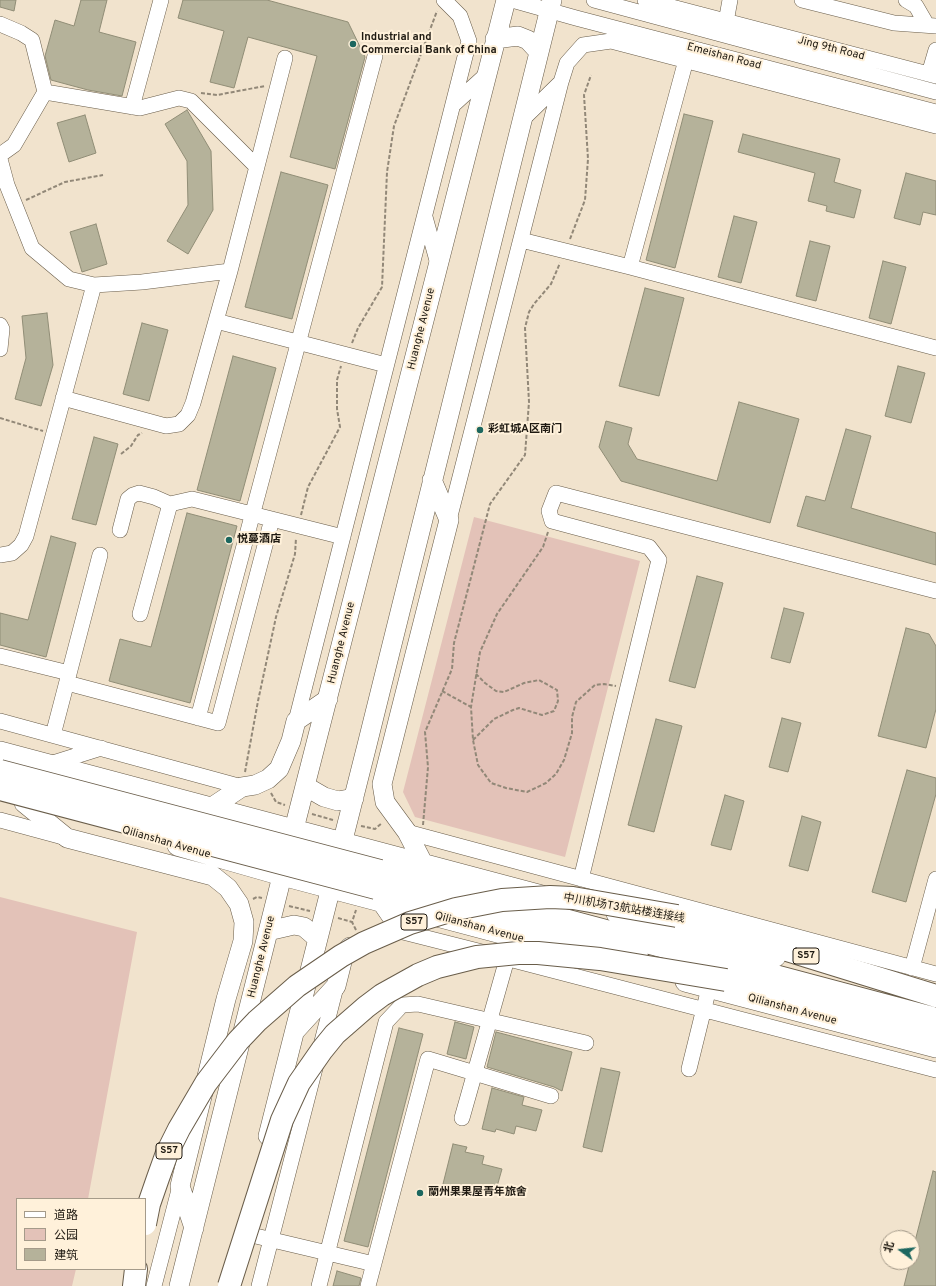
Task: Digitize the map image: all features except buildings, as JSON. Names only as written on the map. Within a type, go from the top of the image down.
[{"type":"highway","points":[[0,771],[936,1019]]},
{"type":"highway","points":[[0,789],[717,984]]},
{"type":"highway","name":"中川机场T3航站楼连接线","points":[[146,1219],[149,1204],[158,1178],[179,1129],[206,1083],[234,1046],[252,1026],[297,986],[341,956],[388,932],[433,915],[502,900],[526,898],[573,898],[676,916],[936,996]]},
{"type":"highway","points":[[229,1286],[282,1120],[296,1089],[310,1066],[335,1034],[382,995],[418,975],[457,961],[518,952],[600,959],[717,984],[936,1036]]},
{"type":"highway","points":[[134,1286],[136,1270]]},
{"type":"main road","name":"Huanghe Avenue","points":[[179,1286],[275,902],[506,0]]},
{"type":"main road","points":[[229,1286],[343,842],[550,5]]},
{"type":"main road","points":[[496,39],[518,36],[528,40],[539,52]]},
{"type":"main road","points":[[423,863],[415,834],[385,802],[382,784],[449,520],[432,480]]},
{"type":"main road","points":[[212,807],[242,787],[255,785],[268,779],[279,769],[291,741],[296,721],[328,699]]},
{"type":"main road","points":[[366,749],[398,722]]},
{"type":"main road","points":[[0,750],[936,1000]]},
{"type":"main road","points":[[305,786],[324,797],[338,801],[354,798]]},
{"type":"main road","name":"Qilianshan Avenue","points":[[0,797],[379,902],[717,984],[936,1048]]},
{"type":"main road","points":[[24,804],[67,838],[214,876],[228,888],[239,904],[244,922],[243,941],[226,999],[180,1186],[194,1228]]},
{"type":"main road","points":[[268,931],[294,925],[304,928],[318,939]]},
{"type":"main road","points":[[294,1032],[336,986],[344,954],[366,932],[399,931]]},
{"type":"main road","points":[[226,999],[262,956]]},
{"type":"street","points":[[132,107],[160,0]]},
{"type":"street","name":"Emeishan Road","points":[[512,0],[550,5],[936,112]]},
{"type":"street","name":"Emeishan Road","points":[[594,0],[936,92]]},
{"type":"street","name":"Jing 9th Road","points":[[645,0],[933,75]]},
{"type":"street","points":[[726,22],[730,0]]},
{"type":"street","points":[[802,0],[894,23],[932,25]]},
{"type":"street","points":[[906,0],[916,6],[932,25]]},
{"type":"street","points":[[296,721],[469,41],[460,16],[441,4]]},
{"type":"street","points":[[0,24],[21,33],[32,40],[45,92],[14,145],[0,155]]},
{"type":"street","points":[[449,520],[561,82],[567,63],[582,46],[611,41],[936,126]]},
{"type":"street","points":[[933,75],[936,50]]},
{"type":"street","points":[[198,718],[375,56]]},
{"type":"street","points":[[63,398],[166,426],[179,424],[188,415],[193,404],[230,271],[285,58]]},
{"type":"street","points":[[630,267],[686,60]]},
{"type":"street","points":[[453,105],[486,75]]},
{"type":"street","points":[[522,120],[561,82]]},
{"type":"street","points":[[45,92],[140,108],[179,98],[191,101],[257,166]]},
{"type":"street","points":[[0,159],[7,185],[32,248],[69,280],[94,285],[142,282],[230,271]]},
{"type":"street","points":[[424,216],[438,264]]},
{"type":"street","points":[[520,240],[630,267],[936,348]]},
{"type":"street","points":[[0,555],[12,553],[21,545],[26,536],[94,285]]},
{"type":"street","points":[[216,321],[386,365]]},
{"type":"street","points":[[0,325],[2,329],[0,348]]},
{"type":"street","points":[[581,878],[659,560],[648,547],[552,521],[549,510],[556,492],[936,591]]},
{"type":"street","points":[[120,530],[128,499],[139,493],[154,497],[170,504],[192,499],[343,537]]},
{"type":"street","points":[[140,614],[170,504]]},
{"type":"street","points":[[0,656],[218,723],[272,519]]},
{"type":"street","points":[[53,735],[100,555]]},
{"type":"street","points":[[0,721],[242,787]]},
{"type":"street","points":[[50,764],[101,748]]},
{"type":"street","points":[[0,820],[67,838]]},
{"type":"street","points":[[415,834],[936,974]]},
{"type":"street","points":[[912,968],[936,878]]},
{"type":"street","points":[[379,902],[399,931],[936,1070]]},
{"type":"street","points":[[462,1118],[507,959]]},
{"type":"street","points":[[688,1069],[704,1009],[717,984]]},
{"type":"street","points":[[259,1286],[336,986]]},
{"type":"street","points":[[319,1286],[386,1022],[402,1005],[418,1004],[586,1043]]},
{"type":"street","points":[[368,1286],[428,1058],[551,1096]]},
{"type":"street","points":[[154,1286],[180,1186]]},
{"type":"street","points":[[243,1233],[374,1264]]},
{"type":"path","points":[[242,787],[276,617],[295,554],[296,535],[308,488],[340,427],[337,409],[337,380],[342,363],[348,355],[358,328],[382,287],[387,172],[394,126],[441,4]]},
{"type":"path","points":[[415,834],[428,767],[425,732],[452,669],[454,643],[490,504],[525,455],[529,402],[524,335],[526,321],[534,304],[550,284],[566,251],[585,200],[588,159],[584,95],[591,75]]},
{"type":"path","points":[[179,98],[189,91],[217,95],[278,84]]},
{"type":"path","points":[[15,205],[65,182],[103,175]]},
{"type":"path","points":[[0,418],[53,435]]},
{"type":"path","points":[[121,454],[131,446],[138,435],[156,424]]},
{"type":"path","points":[[552,521],[543,547],[496,614],[480,652],[472,707],[473,740],[478,765],[491,783],[527,792],[546,783],[556,774],[564,760],[572,732],[572,717],[576,702],[595,685],[604,684],[627,688]]},
{"type":"path","points":[[473,740],[494,719],[513,710],[518,708],[542,715],[554,711],[558,701],[557,690],[539,680],[504,692],[496,691],[476,674]]},
{"type":"path","points":[[442,691],[472,707]]},
{"type":"path","points":[[239,904],[257,897],[352,922]]},
{"type":"green space","points":[[474,517],[640,561],[565,857],[415,817],[403,792]]},
{"type":"green space","points":[[0,897],[137,932],[88,1198],[16,1198],[16,1270],[76,1270],[72,1286],[0,1286]]},
{"type":"place","name":"Industrial and Commercial Bank of China","points":[[353,44]]},
{"type":"place","name":"彩虹城A区南门","points":[[480,430]]},
{"type":"place","name":"悦蔓酒店","points":[[229,540]]},
{"type":"place","name":"蘭州果果屋青年旅舍","points":[[420,1193]]}]
